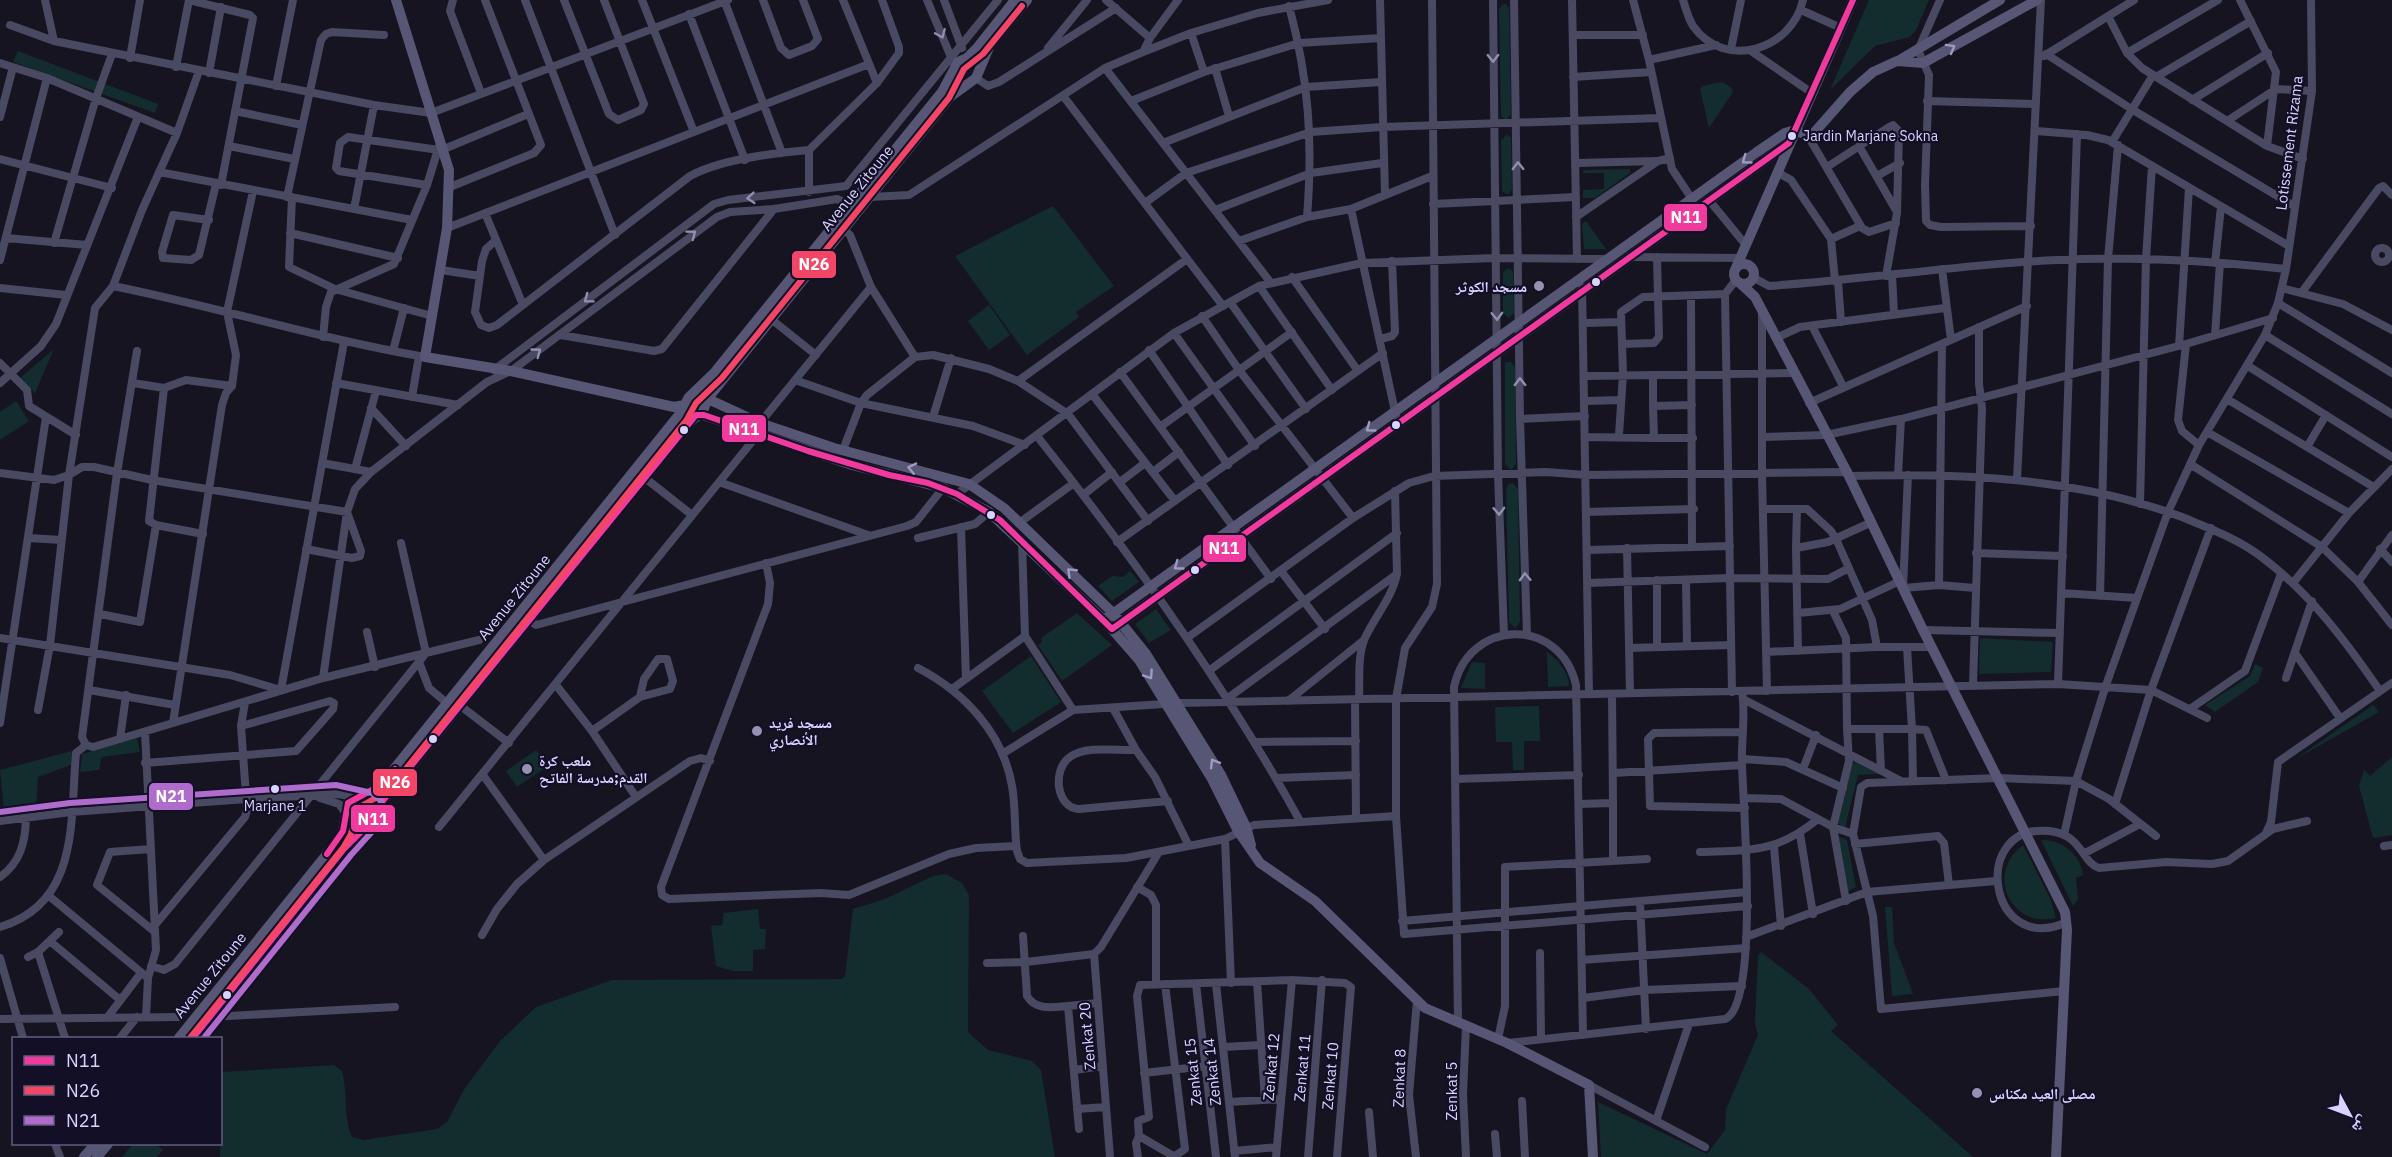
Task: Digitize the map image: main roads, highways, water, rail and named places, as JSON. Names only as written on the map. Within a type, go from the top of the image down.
[{"type":"place","name":"Jardin Marjane Sokna","points":[[1792,136]]},
{"type":"place","name":"مسجد الكوثر","points":[[1539,286]]},
{"type":"place","name":"مسجد فريد الأنصاري","points":[[757,731]]},
{"type":"place","name":"ملعب كرة القدم;مدرسة الفاتح","points":[[527,769]]},
{"type":"place","name":"Marjane 1","points":[[275,789]]},
{"type":"place","name":"مصلى العيد مكناس","points":[[1977,1093]]}]
